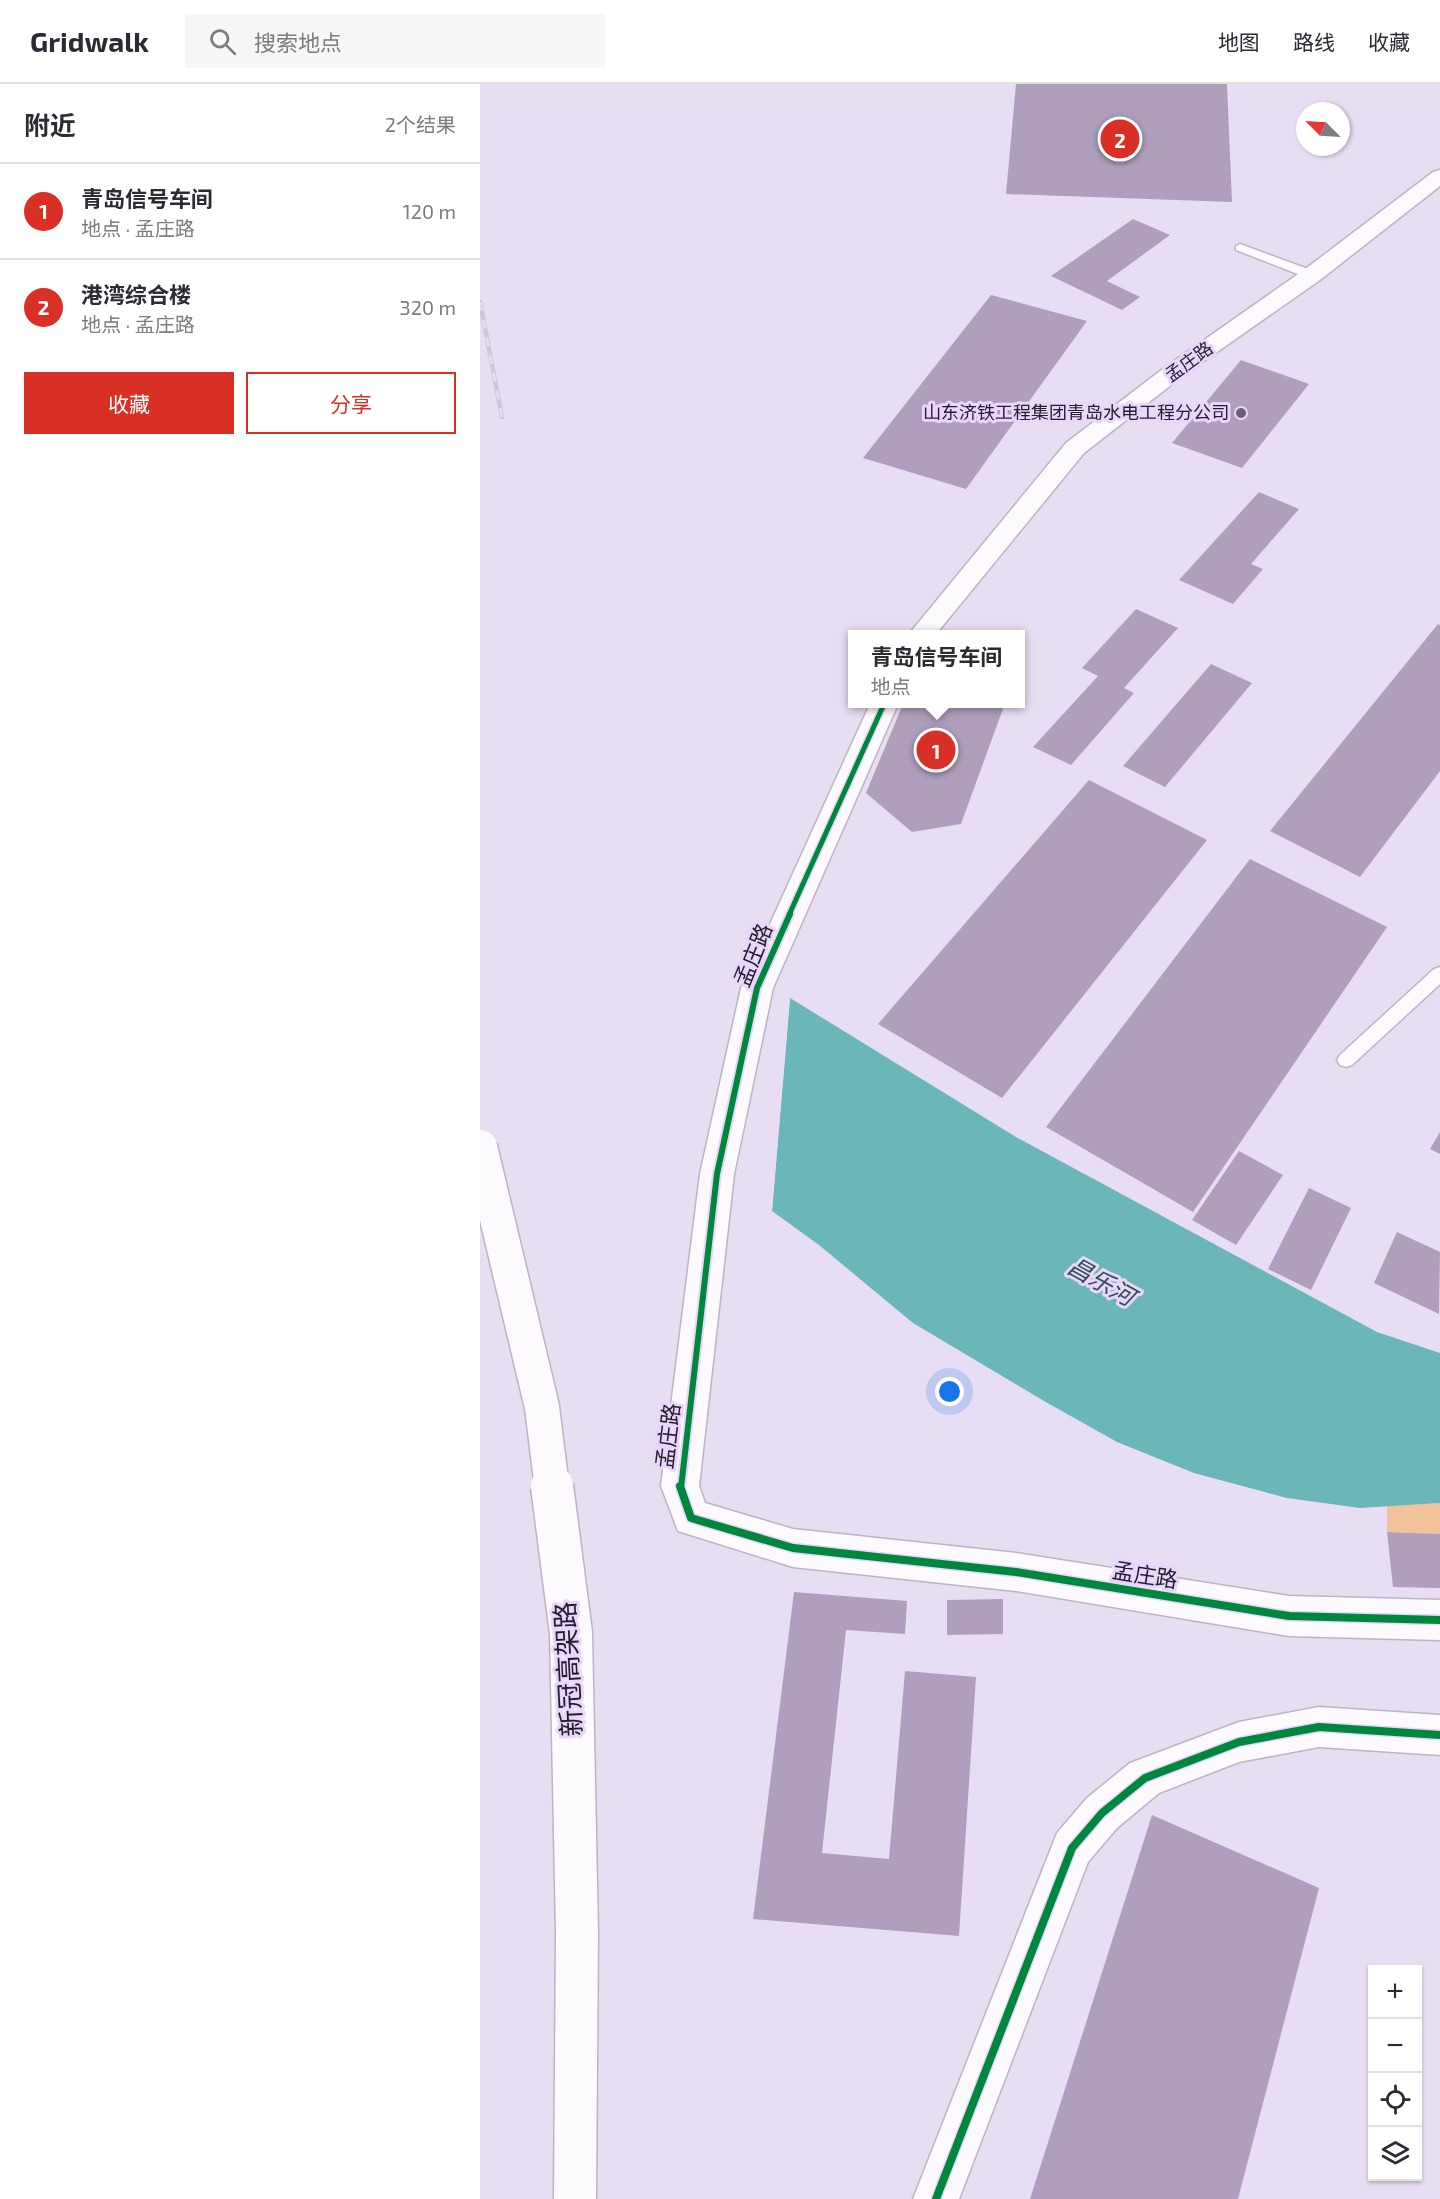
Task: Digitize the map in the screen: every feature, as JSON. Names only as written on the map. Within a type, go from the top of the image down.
[{"type":"main road","name":"孟庄路","points":[[925,630],[1075,448],[1172,374],[1312,275],[1440,176]]},
{"type":"main road","name":"孟庄路","points":[[882,708],[757,988],[717,1174],[680,1486],[691,1518],[793,1548],[1016,1572],[1289,1616],[1440,1620]]},
{"type":"main road","name":"新冠高架路","points":[[480,1147],[542,1407],[571,1633],[577,1933],[575,2199]]},
{"type":"main road","points":[[936,2199],[1072,1848],[1102,1813],[1145,1778],[1239,1742],[1319,1727],[1440,1735]]},
{"type":"lane","points":[[1240,248],[1312,275]]},
{"type":"lane","points":[[1346,1060],[1440,974]]},
{"type":"shaded area","points":[[1440,1503],[1440,1534],[1387,1532],[1387,1506]]},
{"type":"water","name":"昌乐河","points":[[790,998],[1016,1137],[1377,1332],[1440,1353],[1440,1503],[1360,1508],[1287,1498],[1194,1473],[1117,1442],[913,1323],[819,1245],[772,1211]]},
{"type":"pier","points":[[787,996],[790,998],[772,1211],[769,1210]]},
{"type":"building","points":[[1016,84],[1227,84],[1232,202],[1006,194]]},
{"type":"building","points":[[1133,219],[1170,235],[1107,281],[1140,297],[1122,310],[1051,276]]},
{"type":"building","points":[[991,295],[1087,321],[966,489],[863,458]]},
{"type":"building","name":"山东济铁工程集团青岛水电工程分公司","points":[[1241,360],[1309,384],[1242,468],[1172,443]]},
{"type":"building","points":[[1259,492],[1299,509],[1251,564],[1263,569],[1233,604],[1179,580]]},
{"type":"building","points":[[1136,609],[1178,628],[1124,688],[1134,693],[1071,765],[1033,747],[1098,676],[1082,668]]},
{"type":"building","points":[[1438,624],[1440,625],[1440,771],[1360,877],[1270,831]]},
{"type":"building","points":[[1211,664],[1252,683],[1165,787],[1123,766]]},
{"type":"building","points":[[901,708],[1003,708],[961,824],[912,832],[866,793]]},
{"type":"building","points":[[1089,780],[1207,840],[1002,1098],[878,1024]]},
{"type":"building","points":[[1250,859],[1387,927],[1193,1212],[1046,1127]]},
{"type":"building","points":[[1440,1132],[1440,1154],[1430,1149]]},
{"type":"building","points":[[1239,1151],[1283,1175],[1236,1245],[1192,1220]]},
{"type":"building","points":[[1309,1188],[1351,1208],[1311,1290],[1268,1269]]},
{"type":"building","points":[[1397,1232],[1440,1252],[1439,1314],[1374,1283]]},
{"type":"building","points":[[1387,1532],[1440,1534],[1440,1588],[1393,1587]]},
{"type":"building","points":[[794,1592],[907,1601],[905,1634],[846,1630],[822,1853],[889,1859],[905,1671],[976,1677],[959,1936],[753,1919]]},
{"type":"building","points":[[1003,1599],[1003,1634],[947,1635],[947,1600]]},
{"type":"building","points":[[1152,1815],[1319,1888],[1238,2199],[1030,2199]]},
{"type":"railway","points":[[480,302],[502,417]]},
{"type":"cycle path","points":[[882,708],[757,988],[717,1174],[680,1486],[691,1518],[793,1548],[1016,1572],[1289,1616],[1440,1620]]},
{"type":"cycle path","points":[[936,2199],[1072,1848],[1102,1813],[1145,1778],[1239,1742],[1319,1727],[1440,1735]]},
{"type":"place","name":"港湾综合楼","points":[[1120,139]]},
{"type":"place","name":"山东济铁工程集团青岛水电工程分公司","points":[[1241,413]]},
{"type":"place","name":"青岛信号车间","points":[[936,750]]}]
